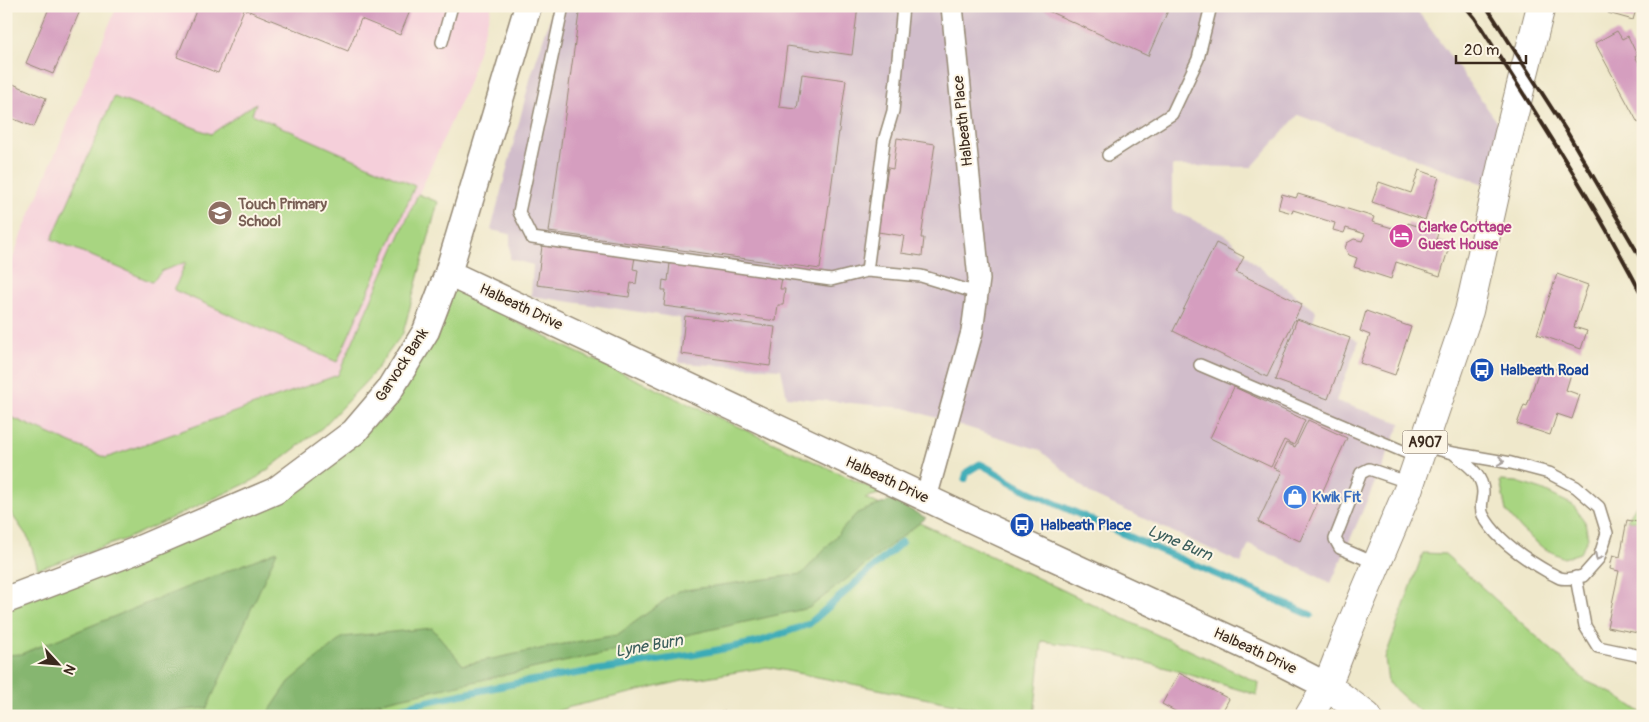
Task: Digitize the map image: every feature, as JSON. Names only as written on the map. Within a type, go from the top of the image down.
[{"type":"main road","name":"A907","points":[[1309,716],[1327,686],[1377,564],[1417,462],[1469,311],[1508,137],[1541,6]]},
{"type":"main road","points":[[1327,686],[1367,716]]},
{"type":"street","name":"Garvock Bank","points":[[6,600],[136,551],[275,491],[354,432],[389,391],[426,331],[448,273],[528,6]]},
{"type":"street","name":"Halbeath Place","points":[[926,498],[972,332],[979,279],[952,6]]},
{"type":"street","name":"Halbeath Drive","points":[[448,273],[1278,661],[1327,686]]},
{"type":"lane","points":[[442,42],[452,6]]},
{"type":"lane","points":[[563,6],[519,212],[532,238],[831,280],[867,271],[921,276],[977,293]]},
{"type":"lane","points":[[867,271],[884,141],[893,110],[903,6]]},
{"type":"lane","points":[[1108,155],[1172,114],[1198,59],[1210,6]]},
{"type":"lane","points":[[1200,365],[1417,462]]},
{"type":"lane","points":[[1377,564],[1340,548],[1335,539],[1361,473],[1369,469],[1417,462],[1453,453],[1511,462],[1548,473],[1576,487],[1598,507],[1607,533],[1599,558],[1583,576],[1576,577],[1560,578],[1534,564],[1508,544],[1490,526],[1482,512],[1483,491],[1480,478],[1453,453]]},
{"type":"lane","points":[[1576,577],[1585,626],[1598,646],[1641,656]]},
{"type":"shaded area","name":"Touch Primary School","points":[[117,6],[492,6],[468,84],[338,375],[106,458],[6,415],[6,276],[22,233]]},
{"type":"shaded area","points":[[554,6],[1414,6],[1508,137],[1497,189],[1298,115],[1252,167],[1172,166],[1172,210],[1227,236],[1254,263],[1316,311],[1313,321],[1359,341],[1336,401],[1401,423],[1331,583],[1249,544],[1241,563],[1092,495],[1040,450],[905,408],[787,397],[781,369],[679,363],[680,318],[531,296],[533,265],[510,259],[510,234],[491,230],[531,76]]},
{"type":"green space","points":[[114,97],[211,134],[256,103],[252,114],[415,186],[337,362],[174,290],[186,262],[162,271],[152,282],[52,239]]},
{"type":"green space","points":[[418,194],[438,202],[403,333],[371,376],[323,427],[254,480],[126,539],[38,569],[29,539],[6,506],[6,415],[106,458],[338,375]]},
{"type":"green space","points":[[448,273],[518,323],[572,350],[882,493],[865,498],[1259,683],[1257,695],[1091,648],[1042,641],[1034,716],[1014,716],[767,667],[682,681],[570,707],[542,716],[6,716],[6,600],[275,491],[354,432]]},
{"type":"green space","points":[[1500,481],[1517,482],[1542,490],[1573,505],[1585,522],[1588,538],[1580,553],[1564,558],[1543,548],[1522,530],[1506,511]]},
{"type":"green space","points":[[1643,494],[1643,523],[1627,520]]},
{"type":"green space","points":[[892,500],[926,518],[809,608],[318,716],[266,716],[289,682],[343,637],[432,628],[463,665],[617,635],[678,591],[802,574],[857,513]]},
{"type":"green space","points":[[277,551],[207,708],[114,716],[6,716],[6,655],[21,654]]},
{"type":"green space","points":[[1423,553],[1445,554],[1586,681],[1614,694],[1643,714],[1643,716],[1425,716],[1388,683],[1385,658]]},
{"type":"building","points":[[50,6],[82,6],[53,74],[26,63]]},
{"type":"building","points":[[198,6],[412,6],[400,35],[361,19],[348,51],[244,9],[218,73],[177,57]]},
{"type":"building","points":[[580,6],[858,6],[852,55],[787,46],[779,107],[797,109],[802,74],[846,80],[820,269],[549,232]]},
{"type":"building","points":[[1037,6],[1170,6],[1148,56]]},
{"type":"building","points":[[1610,6],[1637,6],[1633,20],[1608,13]]},
{"type":"building","points":[[1617,31],[1622,39],[1628,36],[1643,71],[1643,120],[1638,123],[1595,43]]},
{"type":"building","points":[[6,81],[46,98],[34,127],[6,116]]},
{"type":"building","points":[[897,138],[935,144],[921,238],[924,238],[922,256],[901,253],[904,236],[878,232],[888,168],[893,169]]},
{"type":"building","points":[[1419,170],[1439,177],[1425,220],[1372,202],[1379,182],[1411,193]]},
{"type":"building","name":"Clarke Cottage Guest House","points":[[1282,194],[1296,198],[1298,194],[1374,217],[1372,222],[1406,232],[1408,223],[1438,233],[1436,240],[1450,244],[1440,276],[1396,262],[1391,279],[1354,267],[1357,258],[1349,255],[1345,248],[1347,243],[1354,239],[1362,241],[1365,234],[1346,228],[1344,233],[1333,230],[1335,223],[1293,210],[1292,213],[1278,209]]},
{"type":"building","points":[[1216,243],[1244,257],[1236,272],[1302,304],[1267,377],[1173,331]]},
{"type":"building","points":[[542,246],[635,257],[633,269],[638,270],[636,284],[631,283],[629,297],[537,285]]},
{"type":"building","points":[[670,263],[782,278],[780,289],[785,289],[783,305],[778,305],[776,321],[664,306],[666,290],[662,290],[663,280],[668,281]]},
{"type":"building","points":[[1557,274],[1588,285],[1574,327],[1587,331],[1581,349],[1537,334]]},
{"type":"building","points":[[1366,311],[1411,327],[1395,375],[1360,363],[1370,335],[1360,331]]},
{"type":"building","points":[[685,316],[775,327],[770,366],[681,354]]},
{"type":"building","points":[[1297,319],[1350,338],[1328,399],[1275,380]]},
{"type":"building","points":[[1541,364],[1571,374],[1566,390],[1580,395],[1572,419],[1557,414],[1550,435],[1517,424],[1524,405],[1527,406]]},
{"type":"building","points":[[1234,387],[1305,420],[1294,445],[1284,440],[1271,467],[1210,438]]},
{"type":"building","name":"Kwik Fit","points":[[1308,420],[1347,438],[1300,541],[1258,522],[1282,471],[1274,468],[1286,443],[1295,447]]},
{"type":"building","points":[[1627,520],[1643,523],[1643,634],[1607,627],[1619,571],[1610,569],[1611,563],[1613,555],[1620,557]]},
{"type":"building","points":[[1179,673],[1229,699],[1220,716],[1184,716],[1162,704]]},
{"type":"building","points":[[721,711],[743,713],[742,716],[721,716]]},
{"type":"waterway","name":"Lyne Burn","points":[[965,479],[967,472],[980,464],[1020,487],[1061,506],[1311,615]]},
{"type":"waterway","name":"Lyne Burn","points":[[371,716],[420,703],[517,683],[692,655],[758,642],[809,624],[902,542]]},
{"type":"railway","points":[[1465,6],[1475,18],[1562,155],[1604,225],[1643,297]]},
{"type":"railway","points":[[1486,6],[1567,132],[1643,262]]},
{"type":"place","name":"Touch Primary School","points":[[220,213]]},
{"type":"place","name":"Clarke Cottage Guest House","points":[[1401,236]]},
{"type":"place","name":"Halbeath Road","points":[[1482,370]]},
{"type":"place","name":"Kwik Fit","points":[[1295,497]]},
{"type":"place","name":"Halbeath Place","points":[[1022,525]]}]
